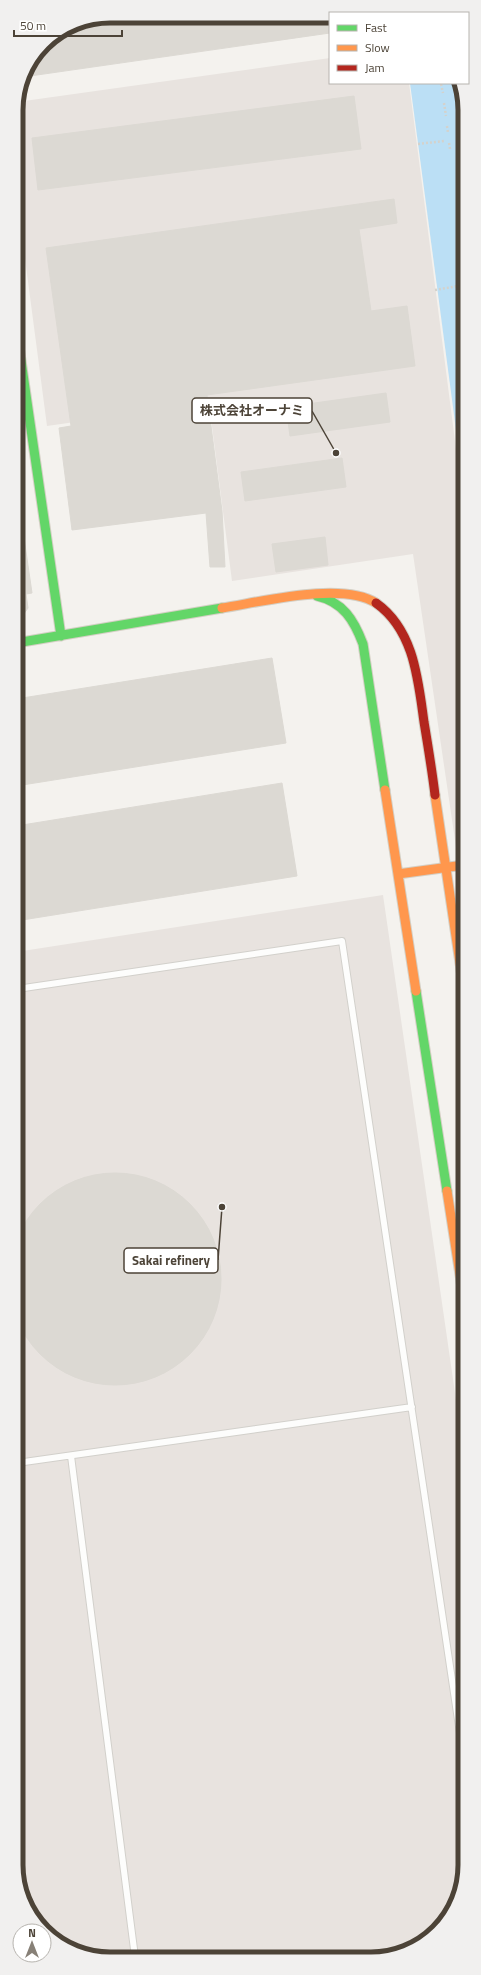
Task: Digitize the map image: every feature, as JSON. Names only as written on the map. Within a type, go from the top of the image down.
[{"type":"street","points":[[23,374],[61,636]]},
{"type":"street","points":[[23,642],[194,612],[310,594],[347,593],[361,595],[380,604],[397,621],[408,644],[417,672],[458,949]]},
{"type":"street","points":[[310,594],[321,596],[337,602],[357,626],[363,644],[458,1262]]},
{"type":"street","points":[[398,874],[458,865]]},
{"type":"lane","points":[[23,988],[342,941],[458,1719]]},
{"type":"lane","points":[[23,1462],[412,1407]]},
{"type":"lane","points":[[71,1456],[134,1952]]},
{"type":"path","points":[[441,84],[443,93]]},
{"type":"path","points":[[444,103],[446,116]]},
{"type":"path","points":[[447,126],[448,133]]},
{"type":"path","points":[[418,144],[444,141]]},
{"type":"path","points":[[449,143],[450,148]]},
{"type":"path","points":[[435,290],[458,287]]},
{"type":"shaded area","points":[[329,58],[329,84],[409,84],[458,464],[458,847],[456,847],[413,554],[232,581],[209,403],[47,426],[23,243],[24,101]]},
{"type":"shaded area","points":[[383,895],[458,1414],[458,1871],[455,1888],[443,1913],[424,1934],[394,1949],[371,1952],[104,1952],[82,1947],[66,1940],[52,1929],[52,1923],[45,1922],[32,1903],[26,1888],[23,1865],[23,951]]},
{"type":"water","points":[[410,84],[454,84],[457,99],[458,445]]},
{"type":"building","points":[[104,23],[329,23],[329,33],[30,76],[41,57],[66,35],[82,28]]},
{"type":"building","points":[[354,96],[361,149],[38,190],[32,138]]},
{"type":"building","points":[[394,199],[397,223],[359,229],[371,311],[407,306],[415,366],[207,395],[222,511],[225,567],[210,567],[206,513],[72,530],[59,428],[71,426],[46,248]]},
{"type":"building","points":[[386,393],[390,422],[290,436],[286,407]]},
{"type":"building","points":[[342,458],[346,487],[245,501],[241,472]]},
{"type":"building","points":[[23,531],[32,593],[26,594],[28,608],[23,615]]},
{"type":"building","points":[[325,537],[328,565],[276,572],[272,544]]},
{"type":"building","points":[[272,658],[286,743],[23,785],[23,698]]},
{"type":"building","points":[[282,783],[297,876],[23,920],[23,825]]},
{"type":"building","points":[[115,1173],[136,1175],[156,1181],[174,1191],[190,1204],[203,1220],[213,1238],[219,1258],[221,1279],[219,1300],[213,1320],[203,1338],[182,1361],[156,1377],[136,1383],[115,1385],[94,1383],[74,1377],[56,1367],[40,1354],[23,1331],[23,1227],[40,1204],[56,1191],[74,1181],[94,1175]]},
{"type":"traffic: fast","points":[[23,374],[61,636]]},
{"type":"traffic: fast","points":[[317,596],[341,607],[356,627],[363,644],[385,790]]},
{"type":"traffic: fast","points":[[23,642],[222,608]]},
{"type":"traffic: fast","points":[[416,991],[447,1191]]},
{"type":"traffic: slow","points":[[222,608],[279,598],[323,593],[361,597],[376,603]]},
{"type":"traffic: slow","points":[[385,790],[416,991]]},
{"type":"traffic: slow","points":[[435,795],[458,950]]},
{"type":"traffic: slow","points":[[398,874],[458,866]]},
{"type":"traffic: slow","points":[[447,1191],[458,1262]]},
{"type":"traffic: jam","points":[[376,603],[389,614],[399,627],[412,656],[419,689],[435,795]]},
{"type":"place","name":"株式会社オーナミ","points":[[336,453]]},
{"type":"place","name":"Sakai refinery","points":[[222,1207]]}]
